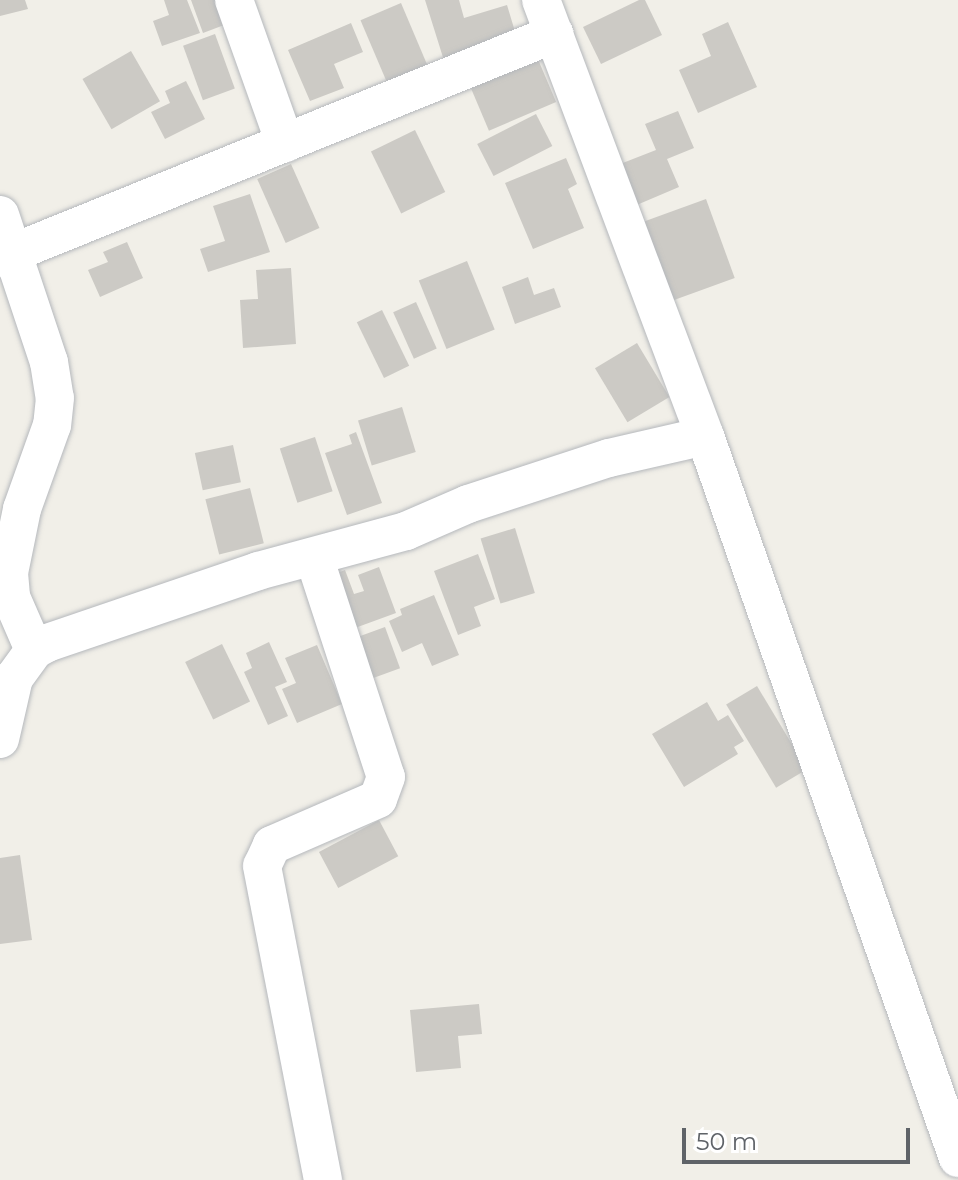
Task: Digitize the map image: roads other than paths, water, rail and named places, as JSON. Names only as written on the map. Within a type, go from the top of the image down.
[{"type":"street","points":[[234,0],[285,143]]},
{"type":"street","points":[[7,255],[285,143],[548,17],[705,436],[958,1158]]},
{"type":"street","points":[[0,215],[7,255],[55,398],[52,425],[22,509],[9,573],[11,597],[34,650]]},
{"type":"street","points":[[0,737],[14,678],[34,650],[107,619],[406,531],[468,504],[609,458],[705,436]]},
{"type":"street","points":[[314,557],[386,777],[378,799],[272,845],[264,856],[323,1180]]}]
